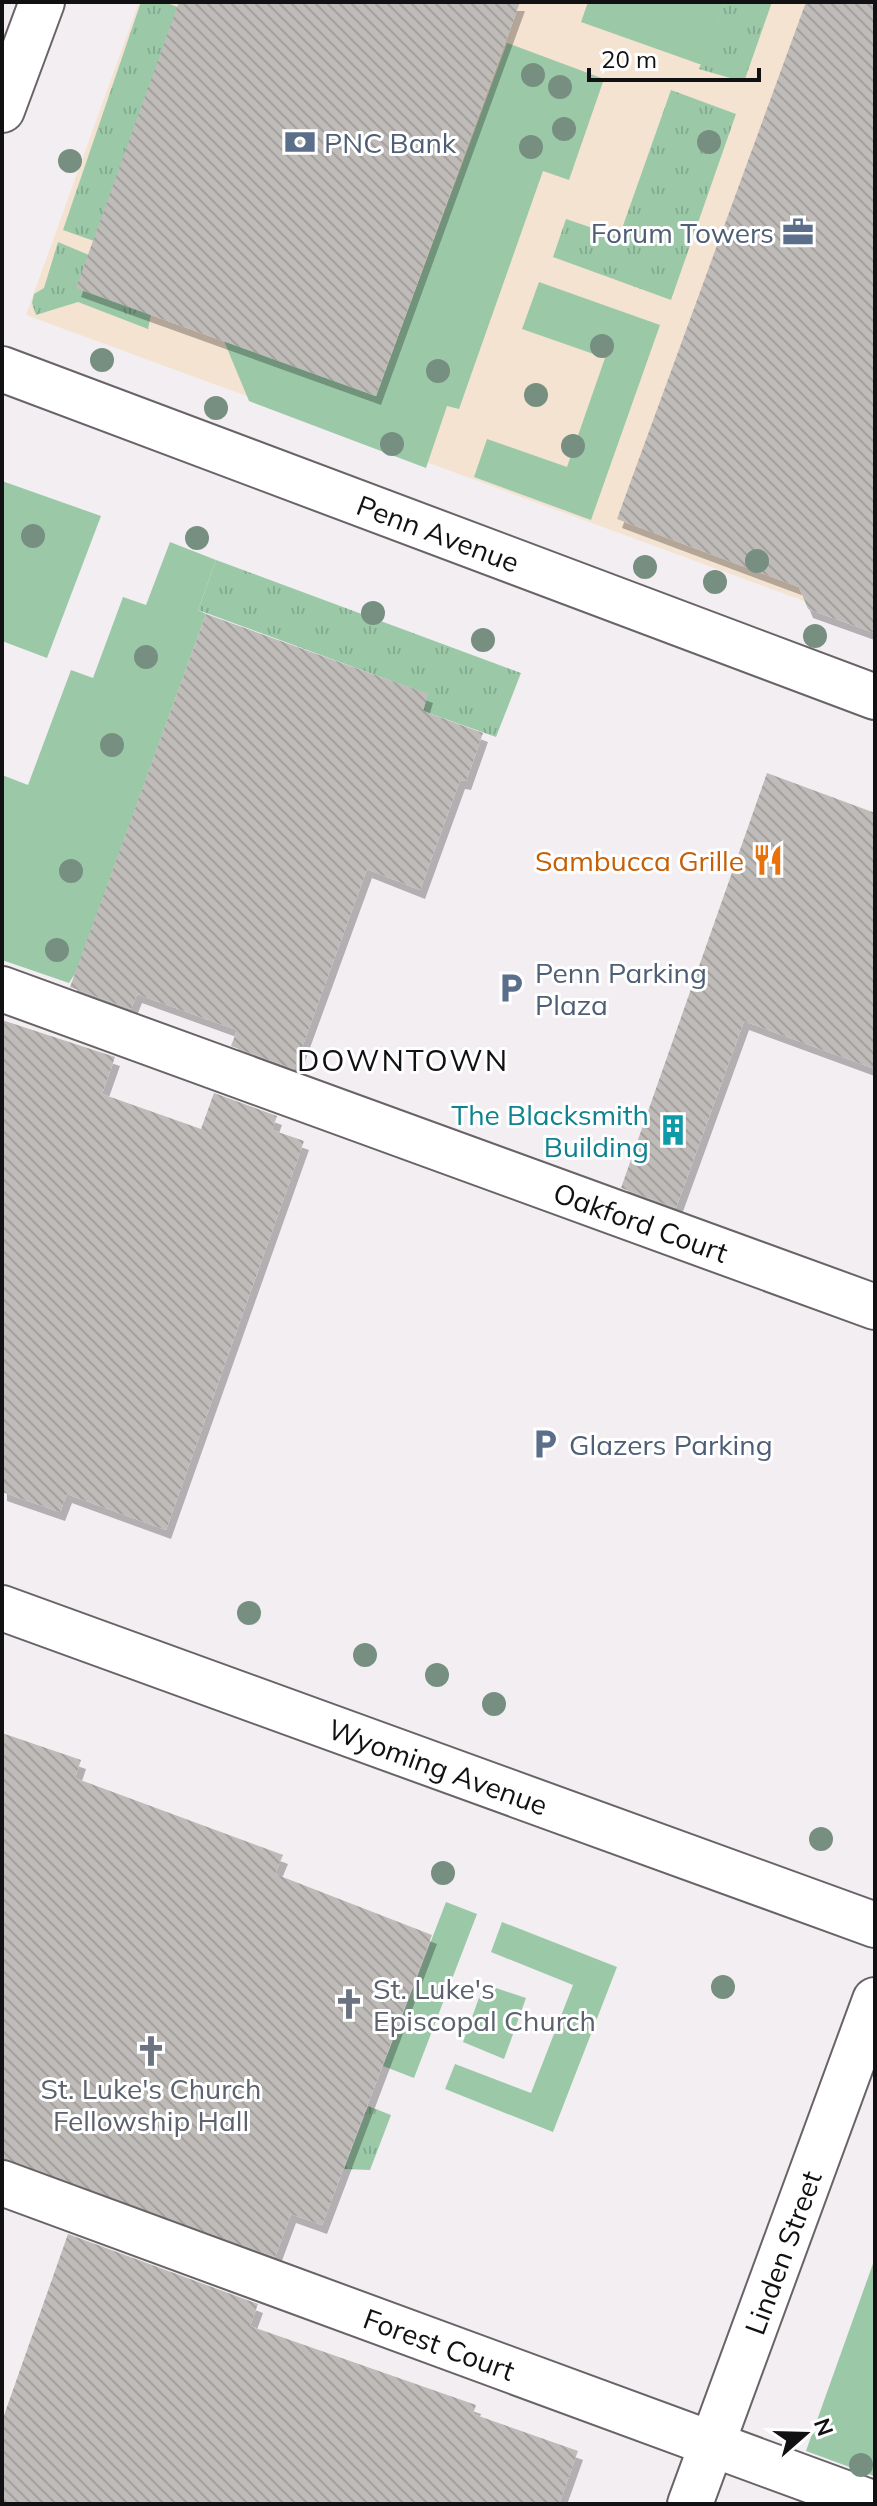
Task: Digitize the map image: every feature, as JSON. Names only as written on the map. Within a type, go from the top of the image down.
[{"type":"main road","points":[[2,110],[42,2]]},
{"type":"main road","name":"Penn Avenue","points":[[2,369],[875,697]]},
{"type":"main road","name":"Oakford Court","points":[[2,989],[875,1307]]},
{"type":"main road","name":"Wyoming Avenue","points":[[2,1608],[875,1925]]},
{"type":"main road","name":"Linden Street","points":[[690,2504],[875,2000]]},
{"type":"main road","name":"Forest Court","points":[[2,2183],[875,2504]]},
{"type":"shaded area","points":[[139,2],[875,2],[875,627],[26,315]]},
{"type":"green space","points":[[141,2],[164,2],[178,7],[94,241],[63,230]]},
{"type":"green space","points":[[588,2],[725,2],[702,65],[581,22]]},
{"type":"green space","points":[[725,2],[772,2],[744,82],[699,69]]},
{"type":"green space","points":[[507,43],[604,79],[569,180],[543,171],[459,409],[447,406],[426,468],[249,401],[224,341],[376,396]]},
{"type":"green space","points":[[671,90],[736,114],[671,300],[553,257],[566,219],[619,237]]},
{"type":"green space","points":[[58,242],[89,255],[151,315],[148,329],[78,302],[36,315],[32,303],[34,294],[44,288]]},
{"type":"green space","points":[[539,282],[660,325],[591,520],[474,477],[487,439],[567,467],[605,358],[522,329]]},
{"type":"green space","points":[[2,481],[101,516],[47,658],[2,641]]},
{"type":"green space","points":[[170,542],[216,560],[198,610],[206,614],[76,972],[69,983],[2,960],[2,775],[28,785],[71,670],[93,678],[123,597],[146,605]]},
{"type":"green space","points":[[216,560],[521,673],[496,737],[423,711],[427,694],[198,610]]},
{"type":"green space","points":[[446,1902],[477,1914],[414,2078],[383,2066]]},
{"type":"green space","points":[[502,1922],[617,1967],[553,2132],[445,2089],[455,2064],[531,2093],[573,1985],[491,1952]]},
{"type":"green space","points":[[484,1984],[526,1998],[504,2059],[463,2042]]},
{"type":"green space","points":[[368,2106],[391,2115],[370,2170],[344,2169]]},
{"type":"green space","points":[[875,2258],[875,2473],[874,2476],[806,2451]]},
{"type":"building","name":"PNC Bank","points":[[179,2],[520,2],[376,396],[76,288]]},
{"type":"building","name":"Forum Towers","points":[[806,2],[875,2],[875,633],[808,609],[799,587],[617,519]]},
{"type":"building","points":[[206,614],[428,694],[423,711],[483,733],[466,781],[460,780],[420,890],[367,869],[294,1069],[231,1046],[237,1030],[137,994],[131,1009],[70,987]]},
{"type":"building","points":[[767,773],[875,813],[875,1069],[744,1021],[676,1208],[621,1188]]},
{"type":"building","points":[[2,1020],[115,1057],[102,1094],[201,1129],[214,1093],[277,1116],[272,1130],[304,1141],[166,1530],[67,1494],[60,1512],[2,1492]]},
{"type":"building","points":[[2,1733],[81,1760],[75,1778],[283,1855],[275,1874],[432,1935],[322,2225],[291,2214],[275,2257],[2,2159]]},
{"type":"building","points":[[68,2234],[258,2304],[250,2326],[476,2405],[473,2414],[578,2451],[559,2504],[2,2504],[2,2421]]},
{"type":"place","name":"PNC Bank","points":[[300,142]]},
{"type":"place","name":"Forum Towers","points":[[798,232]]},
{"type":"place","name":"Sambucca Grille","points":[[768,860]]},
{"type":"place","name":"Penn Parking Plaza","points":[[511,988]]},
{"type":"place","name":"The Blacksmith Building","points":[[673,1130]]},
{"type":"place","name":"Glazers Parking","points":[[545,1444]]},
{"type":"place","name":"St. Luke's Episcopal Church","points":[[349,2004]]},
{"type":"place","name":"St. Luke's Church Fellowship Hall","points":[[151,2051]]},
{"type":"district","name":"DOWNTOWN","points":[[403,1060]]}]
